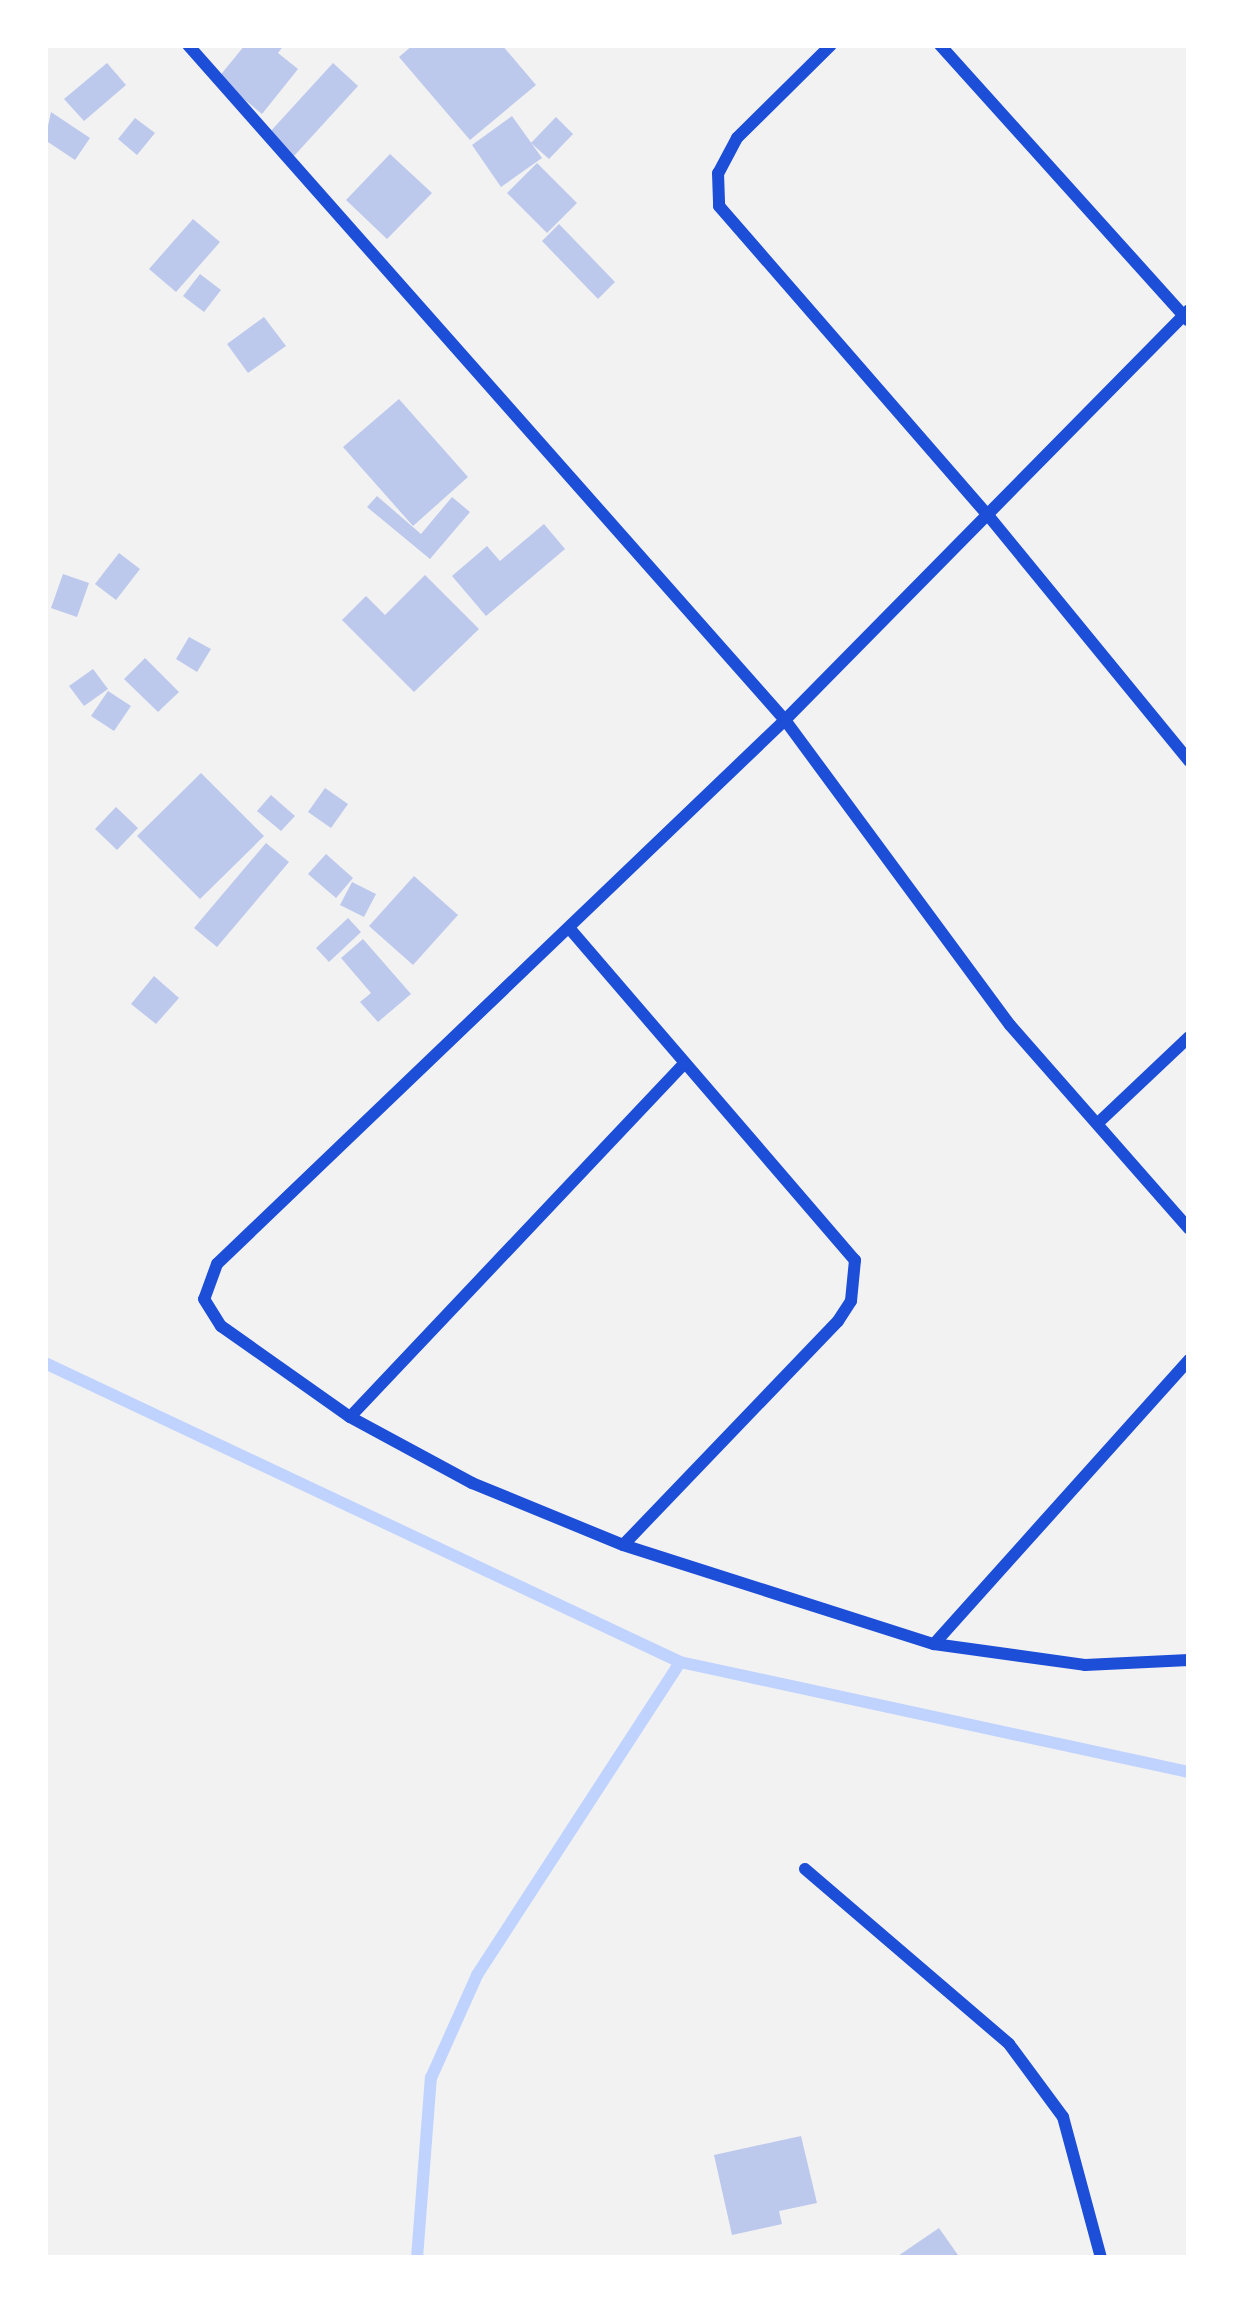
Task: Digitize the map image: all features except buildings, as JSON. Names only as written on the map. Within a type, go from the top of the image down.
[{"type":"street","points":[[188,45],[785,720],[1010,1024],[1189,1229]]},
{"type":"street","points":[[831,45],[736,138],[718,173],[719,206],[987,514],[1189,761]]},
{"type":"street","points":[[940,45],[1187,315],[785,720],[217,1264],[204,1299],[220,1325],[350,1417],[472,1483],[623,1545],[934,1643],[1085,1665],[1189,1660]]},
{"type":"street","points":[[570,929],[855,1260],[851,1301],[838,1321],[623,1545]]},
{"type":"street","points":[[1097,1123],[1189,1037]]},
{"type":"street","points":[[350,1417],[685,1063]]},
{"type":"street","points":[[934,1643],[1189,1360]]},
{"type":"street","points":[[805,1869],[1009,2044],[1063,2117],[1101,2258]]},
{"type":"waterway","points":[[45,1363],[680,1662],[1189,1772]]},
{"type":"waterway","points":[[417,2258],[431,2078],[477,1975],[680,1662]]}]
